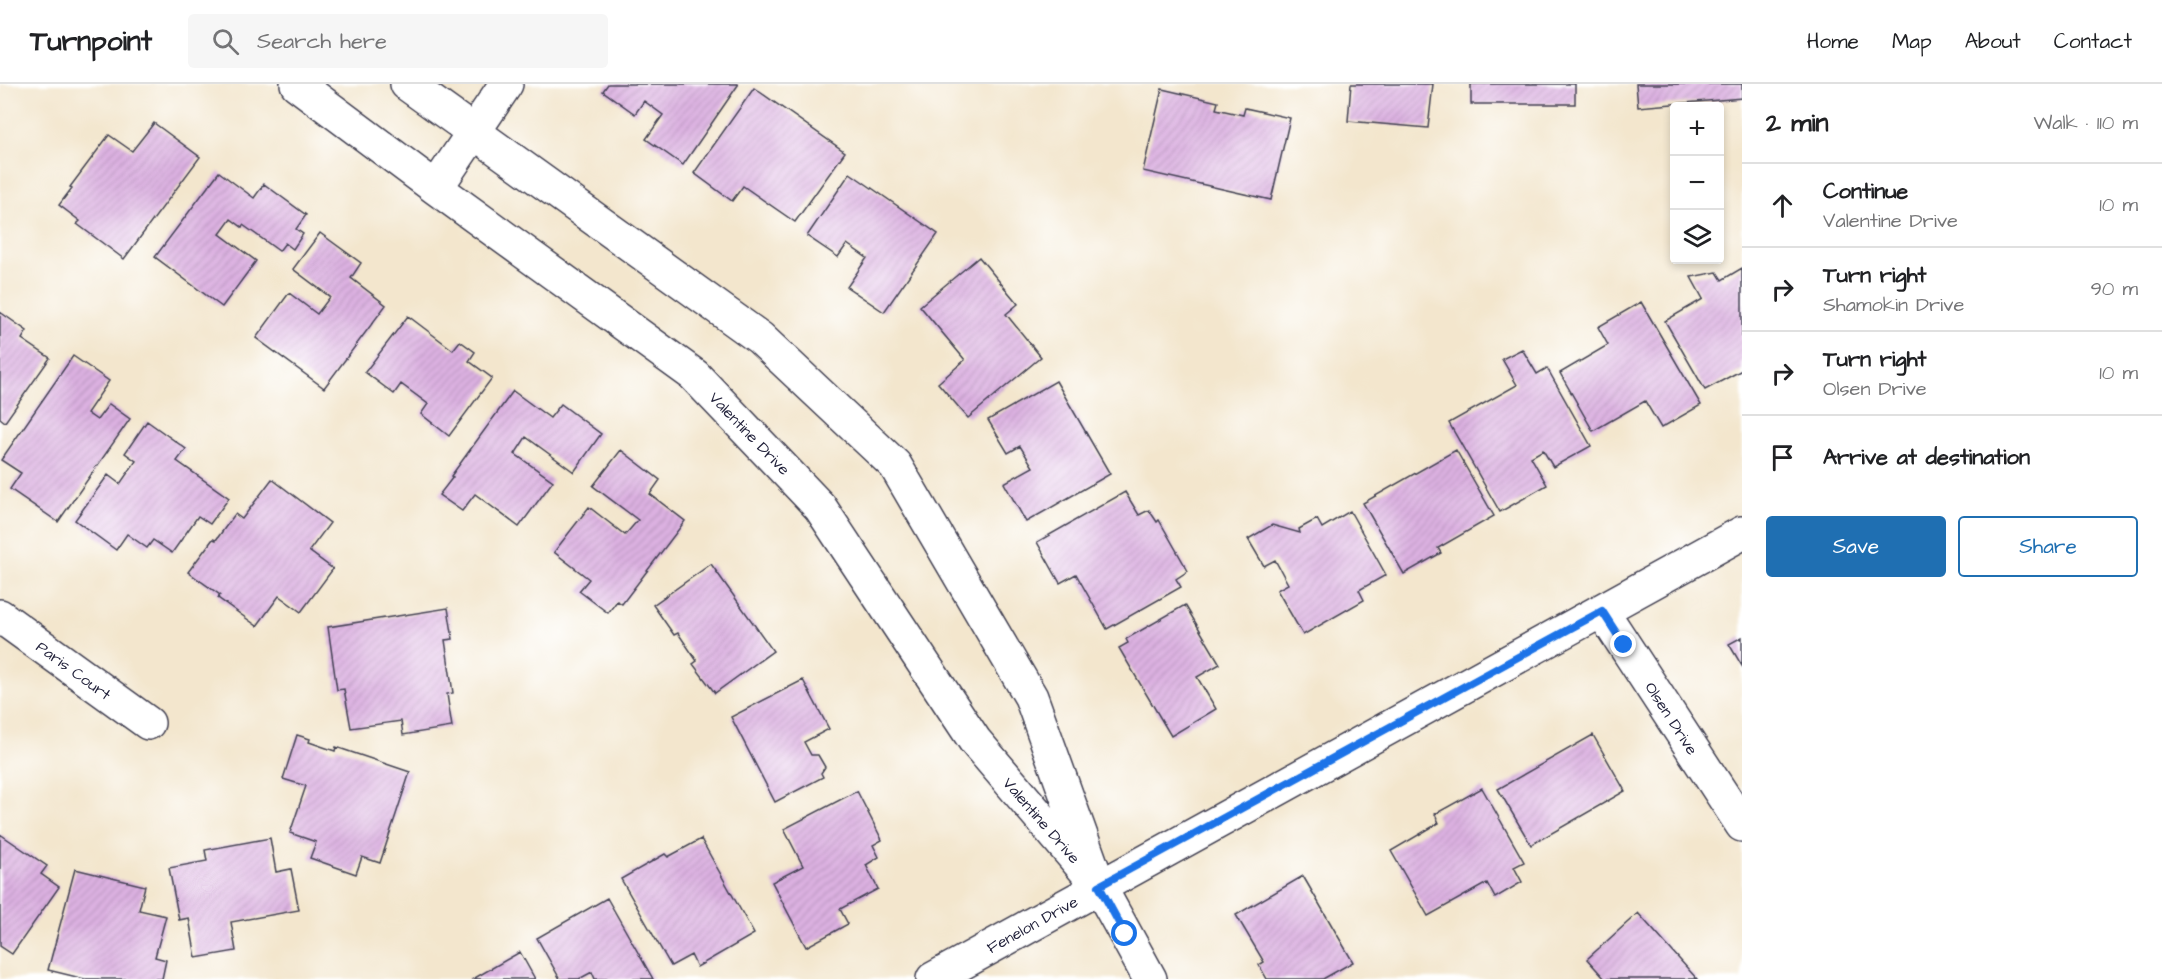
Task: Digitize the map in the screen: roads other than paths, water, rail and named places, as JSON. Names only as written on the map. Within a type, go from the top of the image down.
[{"type":"street","name":"Valentine Drive","points":[[297,84],[694,375],[820,507],[975,741],[1099,886]]},
{"type":"street","name":"Valentine Drive","points":[[407,84],[760,338],[895,465],[1031,697],[1099,886],[1150,979]]},
{"type":"street","points":[[436,188],[506,84]]},
{"type":"street","name":"Fenelon Drive","points":[[933,979],[1742,533]]},
{"type":"street","name":"Olsen Drive","points":[[1602,611],[1742,825]]},
{"type":"street","name":"Paris Court","points":[[0,616],[148,723]]}]
